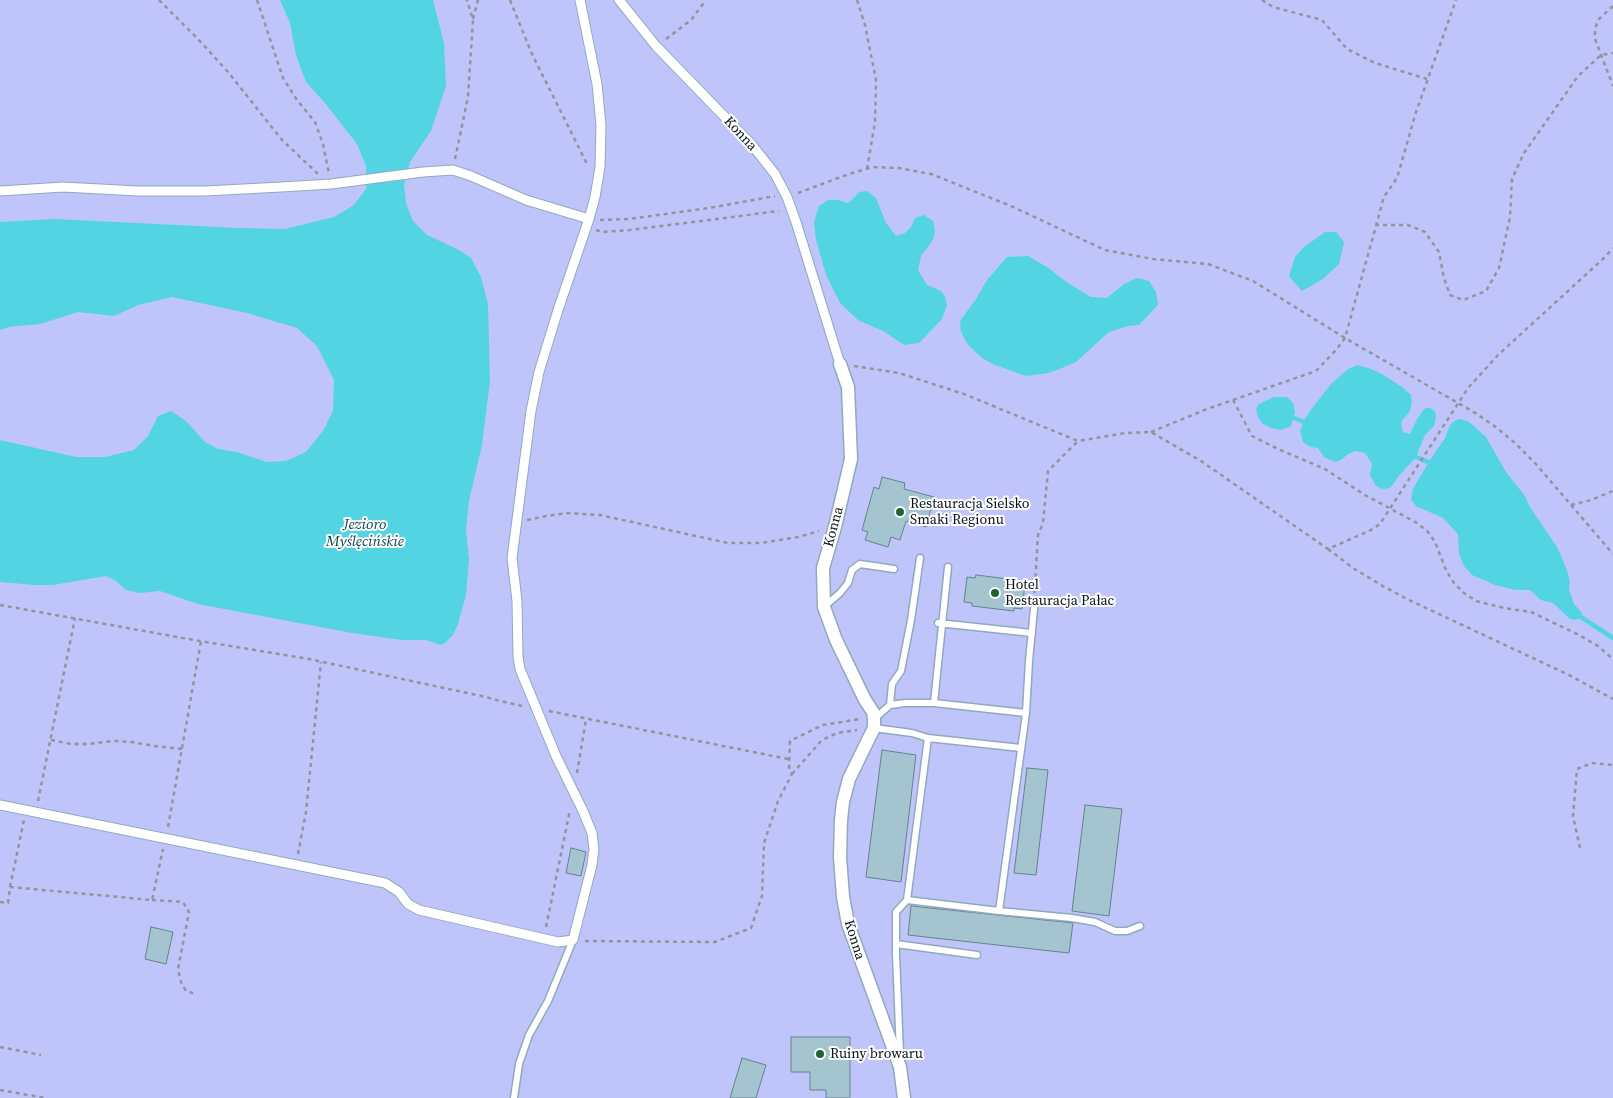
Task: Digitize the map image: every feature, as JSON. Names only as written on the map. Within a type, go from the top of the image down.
[{"type":"street","points":[[0,806],[385,884],[399,892],[408,904],[419,910],[558,942],[572,940],[592,865],[594,849],[592,833],[556,756],[520,669],[517,601],[512,558],[531,411],[539,372],[589,219],[597,184],[601,147],[597,84],[580,0]]},
{"type":"street","name":"Konna","points":[[619,0],[656,46],[752,145],[775,174],[785,197],[829,324],[848,387],[851,459],[823,568],[824,607],[836,640],[865,700],[873,712],[874,723],[849,779],[843,802],[840,857],[843,897],[848,924],[900,1067],[904,1098]]},
{"type":"street","points":[[0,191],[63,186],[138,191],[205,191],[358,182],[423,172],[453,170],[526,200],[589,219]]},
{"type":"lane","points":[[920,558],[901,671],[892,684],[890,705],[874,723],[928,738],[1021,748]]},
{"type":"lane","points":[[824,607],[840,593],[848,583],[852,570],[860,564],[894,569]]},
{"type":"lane","points":[[934,703],[940,623],[948,567]]},
{"type":"lane","points":[[999,911],[1026,713],[1034,609]]},
{"type":"lane","points":[[940,623],[1032,633]]},
{"type":"lane","points":[[890,705],[934,703],[1026,713]]},
{"type":"lane","points":[[900,1067],[896,912],[907,900],[928,738]]},
{"type":"lane","points":[[907,900],[1072,918],[1095,922],[1115,931],[1127,931],[1140,926]]},
{"type":"lane","points":[[514,1098],[519,1064],[526,1042],[548,1001],[572,940]]},
{"type":"lane","points":[[896,944],[977,955]]},
{"type":"path","points":[[160,0],[228,72],[282,140],[331,184]]},
{"type":"path","points":[[257,0],[283,78],[315,122],[323,144],[331,184]]},
{"type":"path","points":[[467,0],[473,20]]},
{"type":"path","points":[[453,170],[468,97],[473,20],[478,0]]},
{"type":"path","points":[[510,0],[532,54],[597,184]]},
{"type":"path","points":[[656,46],[691,20],[706,0]]},
{"type":"path","points":[[857,0],[865,25],[876,80],[875,122],[867,169]]},
{"type":"path","points":[[1262,0],[1273,7],[1322,20],[1347,49],[1376,63],[1427,79]]},
{"type":"path","points":[[840,364],[899,374],[964,394],[1078,441],[1125,433],[1151,432],[1233,400],[1316,371],[1345,338],[1384,197],[1397,178],[1416,112],[1456,0]]},
{"type":"path","points":[[1613,6],[1599,19],[1594,28],[1595,39],[1613,86]]},
{"type":"path","points":[[1375,225],[1408,225],[1425,232],[1439,252],[1444,278],[1450,295],[1463,300],[1486,291],[1499,268],[1510,217],[1512,179],[1524,153],[1578,76],[1601,55],[1613,53]]},
{"type":"path","points":[[589,219],[604,221],[629,220],[778,196],[785,197],[873,167],[899,168],[931,174],[1011,206],[1105,250],[1153,259],[1208,264],[1253,281],[1345,338],[1477,414],[1515,443],[1613,554]]},
{"type":"path","points":[[586,228],[602,232],[630,230],[786,210],[785,197]]},
{"type":"path","points":[[1328,549],[1369,531],[1380,524],[1468,388],[1498,355],[1613,248]]},
{"type":"path","points":[[1233,400],[1252,436],[1325,468],[1364,495],[1417,523],[1428,532],[1435,542],[1446,570],[1454,583],[1464,593],[1476,601],[1531,612],[1577,634],[1598,646],[1613,658]]},
{"type":"path","points":[[1151,432],[1201,462],[1328,549],[1352,568],[1402,597],[1569,675],[1613,699]]},
{"type":"path","points":[[1034,609],[1038,535],[1043,523],[1048,471],[1078,441]]},
{"type":"path","points":[[1571,505],[1591,500],[1613,490]]},
{"type":"path","points":[[516,523],[568,513],[600,515],[728,543],[770,542],[798,538],[835,527]]},
{"type":"path","points":[[0,605],[322,662],[586,719],[788,759]]},
{"type":"path","points":[[36,812],[75,618]]},
{"type":"path","points":[[152,900],[183,749],[201,641]]},
{"type":"path","points":[[297,865],[306,812],[322,662]]},
{"type":"path","points":[[544,939],[574,793],[586,719]]},
{"type":"path","points":[[792,774],[788,768],[790,741],[823,726],[846,721]]},
{"type":"path","points":[[572,940],[599,942],[715,942],[752,928],[762,896],[764,843],[778,801],[792,774],[822,740],[838,733],[874,723]]},
{"type":"path","points":[[50,740],[71,744],[112,741],[132,742],[183,749]]},
{"type":"path","points":[[1580,848],[1573,816],[1577,769],[1592,763],[1613,765]]},
{"type":"path","points":[[0,902],[8,903],[26,811]]},
{"type":"path","points":[[10,887],[183,902],[190,912],[178,969],[181,982],[186,991],[196,994]]},
{"type":"path","points":[[0,1047],[41,1055]]},
{"type":"path","points":[[0,1090],[45,1098]]},
{"type":"shaded area","points":[[0,0],[1613,0],[1613,1098],[0,1098]]},
{"type":"water","name":"Jezioro Myślęcińskie","points":[[280,0],[433,0],[444,43],[446,86],[431,131],[410,162],[404,185],[406,203],[413,221],[427,235],[459,250],[471,258],[481,277],[488,304],[490,381],[482,445],[469,501],[466,530],[469,559],[466,595],[453,635],[441,645],[426,640],[402,640],[352,633],[198,604],[160,591],[140,593],[126,590],[116,581],[106,576],[53,585],[0,582],[0,440],[76,457],[105,457],[134,450],[148,436],[158,416],[171,411],[186,421],[205,442],[218,449],[237,452],[267,462],[286,461],[306,452],[323,431],[333,411],[334,380],[317,346],[297,328],[247,313],[172,297],[138,305],[114,316],[78,312],[40,324],[9,327],[0,330],[0,222],[54,219],[285,229],[334,217],[354,205],[366,189],[366,166],[357,144],[306,82],[296,55],[290,23]]},
{"type":"water","points":[[867,191],[876,198],[886,223],[896,236],[905,233],[911,227],[915,218],[924,215],[933,221],[935,231],[933,239],[921,256],[918,270],[927,285],[941,291],[947,305],[942,319],[919,343],[904,345],[885,332],[858,320],[840,303],[826,275],[816,240],[814,222],[819,206],[828,200],[848,203],[859,192]]},
{"type":"water","points":[[1325,232],[1336,232],[1344,242],[1339,264],[1323,279],[1302,291],[1289,276],[1295,257],[1304,247]]},
{"type":"water","points":[[1028,256],[1091,297],[1107,298],[1124,284],[1137,278],[1149,281],[1156,292],[1158,305],[1139,325],[1128,326],[1109,332],[1076,362],[1057,370],[1026,376],[995,365],[982,358],[968,345],[961,332],[960,321],[987,280],[1007,257]]},
{"type":"water","points":[[1358,365],[1382,374],[1411,395],[1410,411],[1401,422],[1403,432],[1410,434],[1425,408],[1435,411],[1434,426],[1425,435],[1416,457],[1390,488],[1383,489],[1376,486],[1370,475],[1372,464],[1365,453],[1356,451],[1335,462],[1324,457],[1318,448],[1310,447],[1303,442],[1300,430],[1313,407],[1331,384],[1348,369]]},
{"type":"water","points":[[1274,397],[1287,397],[1293,403],[1295,412],[1291,426],[1281,430],[1263,424],[1258,417],[1256,409],[1259,404]]},
{"type":"water","points":[[1461,419],[1469,422],[1486,437],[1506,472],[1525,496],[1530,507],[1557,547],[1567,570],[1570,582],[1569,590],[1574,604],[1582,613],[1581,617],[1576,620],[1570,619],[1553,603],[1541,600],[1530,590],[1515,590],[1495,585],[1472,575],[1464,566],[1459,553],[1458,534],[1443,518],[1416,506],[1411,499],[1413,489],[1445,438],[1450,425],[1456,420]]},
{"type":"building","name":"Restauracja Sielsko Smaki Regionu","points":[[882,477],[905,483],[904,489],[934,497],[926,527],[906,521],[900,540],[891,537],[888,547],[865,540],[868,532],[862,530],[874,487],[879,489]]},
{"type":"building","name":"Hotel Restauracja Pałac","points":[[976,575],[1017,580],[1017,583],[1025,584],[1022,609],[1014,608],[1014,611],[972,606],[972,603],[964,602],[967,577],[975,578]]},
{"type":"building","points":[[882,750],[916,755],[901,882],[866,877]]},
{"type":"building","points":[[1027,768],[1048,770],[1036,875],[1014,873]]},
{"type":"building","points":[[1085,805],[1122,809],[1109,916],[1072,911]]},
{"type":"building","points":[[571,848],[586,852],[581,876],[566,873]]},
{"type":"building","points":[[911,906],[1073,923],[1069,953],[908,935]]},
{"type":"building","points":[[151,927],[173,932],[166,964],[145,959]]},
{"type":"building","name":"Ruiny browaru","points":[[791,1037],[850,1037],[850,1098],[826,1098],[826,1090],[810,1090],[810,1072],[791,1072]]},
{"type":"building","points":[[742,1058],[766,1065],[756,1098],[730,1098]]},
{"type":"waterway","points":[[1294,418],[1304,422]]},
{"type":"waterway","points":[[1416,457],[1428,462]]},
{"type":"waterway","points":[[1581,617],[1613,638]]},
{"type":"place","name":"Restauracja Sielsko Smaki Regionu","points":[[900,512]]},
{"type":"place","name":"Hotel Restauracja Pałac","points":[[995,593]]},
{"type":"place","name":"Ruiny browaru","points":[[820,1054]]}]
